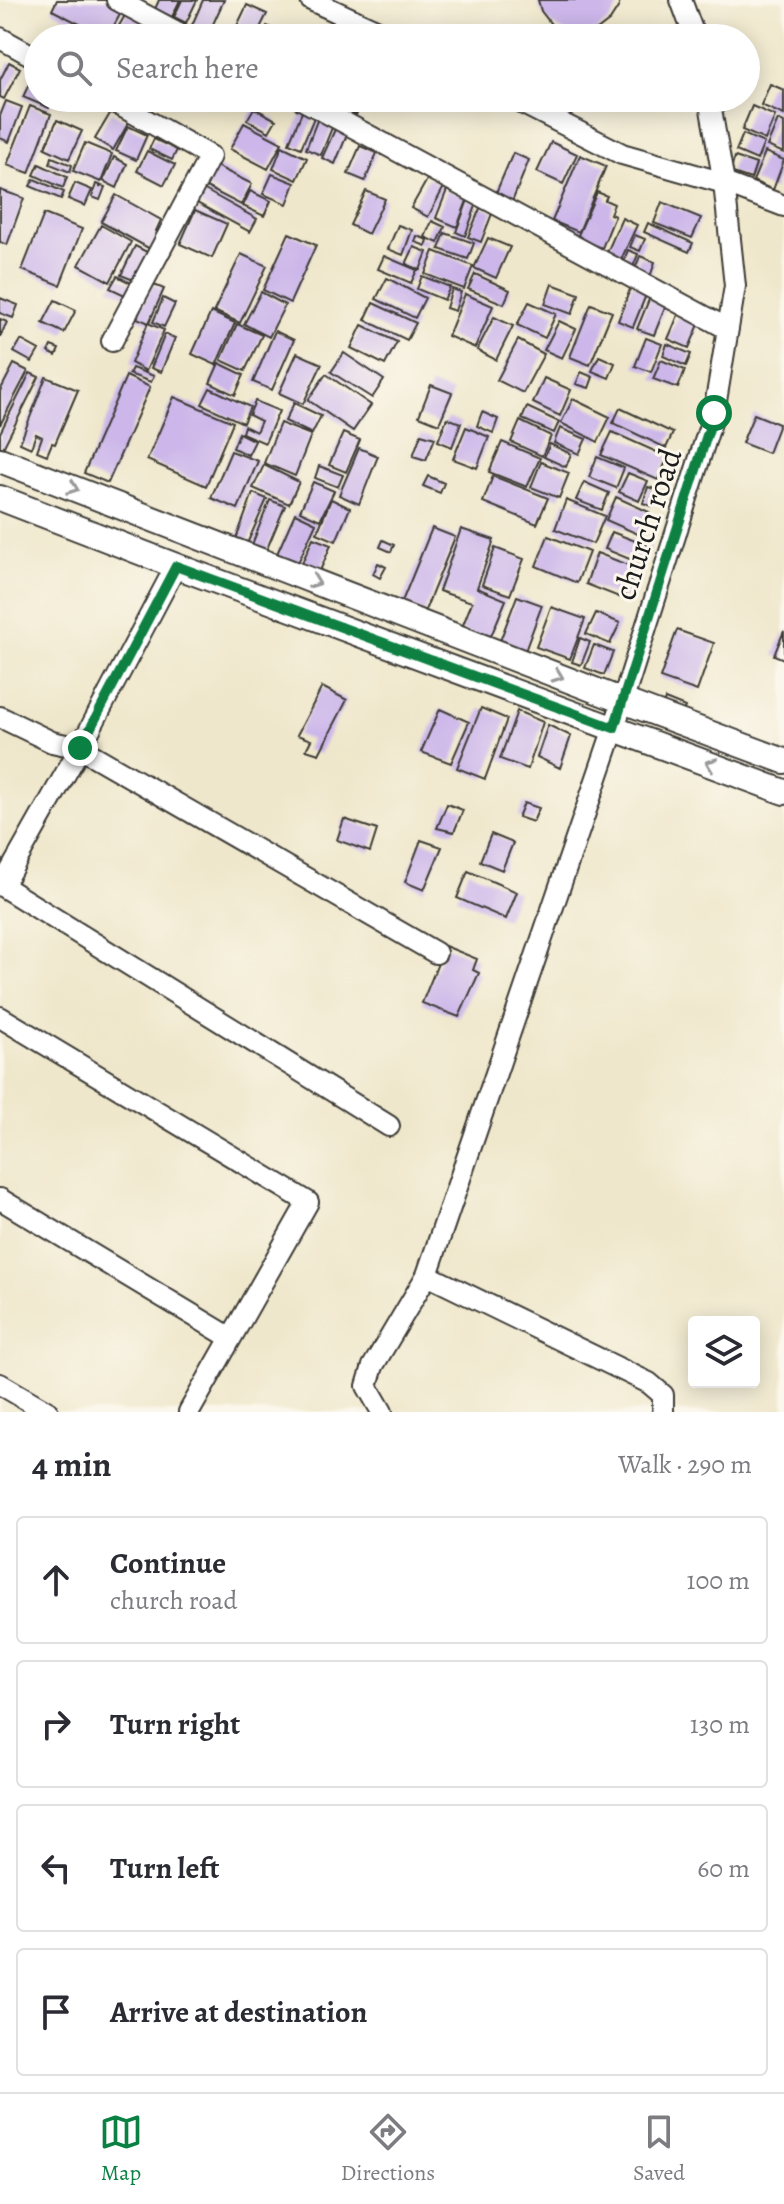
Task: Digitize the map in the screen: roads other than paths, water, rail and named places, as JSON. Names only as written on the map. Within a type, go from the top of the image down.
[{"type":"street","points":[[117,0],[162,24]]},
{"type":"street","points":[[311,0],[363,24]]},
{"type":"street","points":[[681,0],[690,24]]},
{"type":"street","points":[[0,38],[24,51]]},
{"type":"street","points":[[112,341],[210,156],[132,112]]},
{"type":"street","points":[[325,112],[728,329]]},
{"type":"street","points":[[540,112],[622,154],[724,183],[784,206]]},
{"type":"street","name":"church road","points":[[382,1412],[367,1386],[373,1366],[427,1275],[623,701],[714,413],[735,286],[724,183],[711,112]]},
{"type":"street","points":[[0,460],[784,761]]},
{"type":"street","points":[[0,498],[784,792]]},
{"type":"street","points":[[176,566],[80,748],[1,886],[389,1126]]},
{"type":"street","points":[[0,717],[52,742],[80,748],[436,953]]},
{"type":"street","points":[[0,1017],[308,1202],[189,1412]]},
{"type":"street","points":[[0,1199],[231,1338]]},
{"type":"street","points":[[427,1275],[649,1383],[663,1395],[663,1412]]},
{"type":"street","points":[[0,1384],[48,1412]]}]
